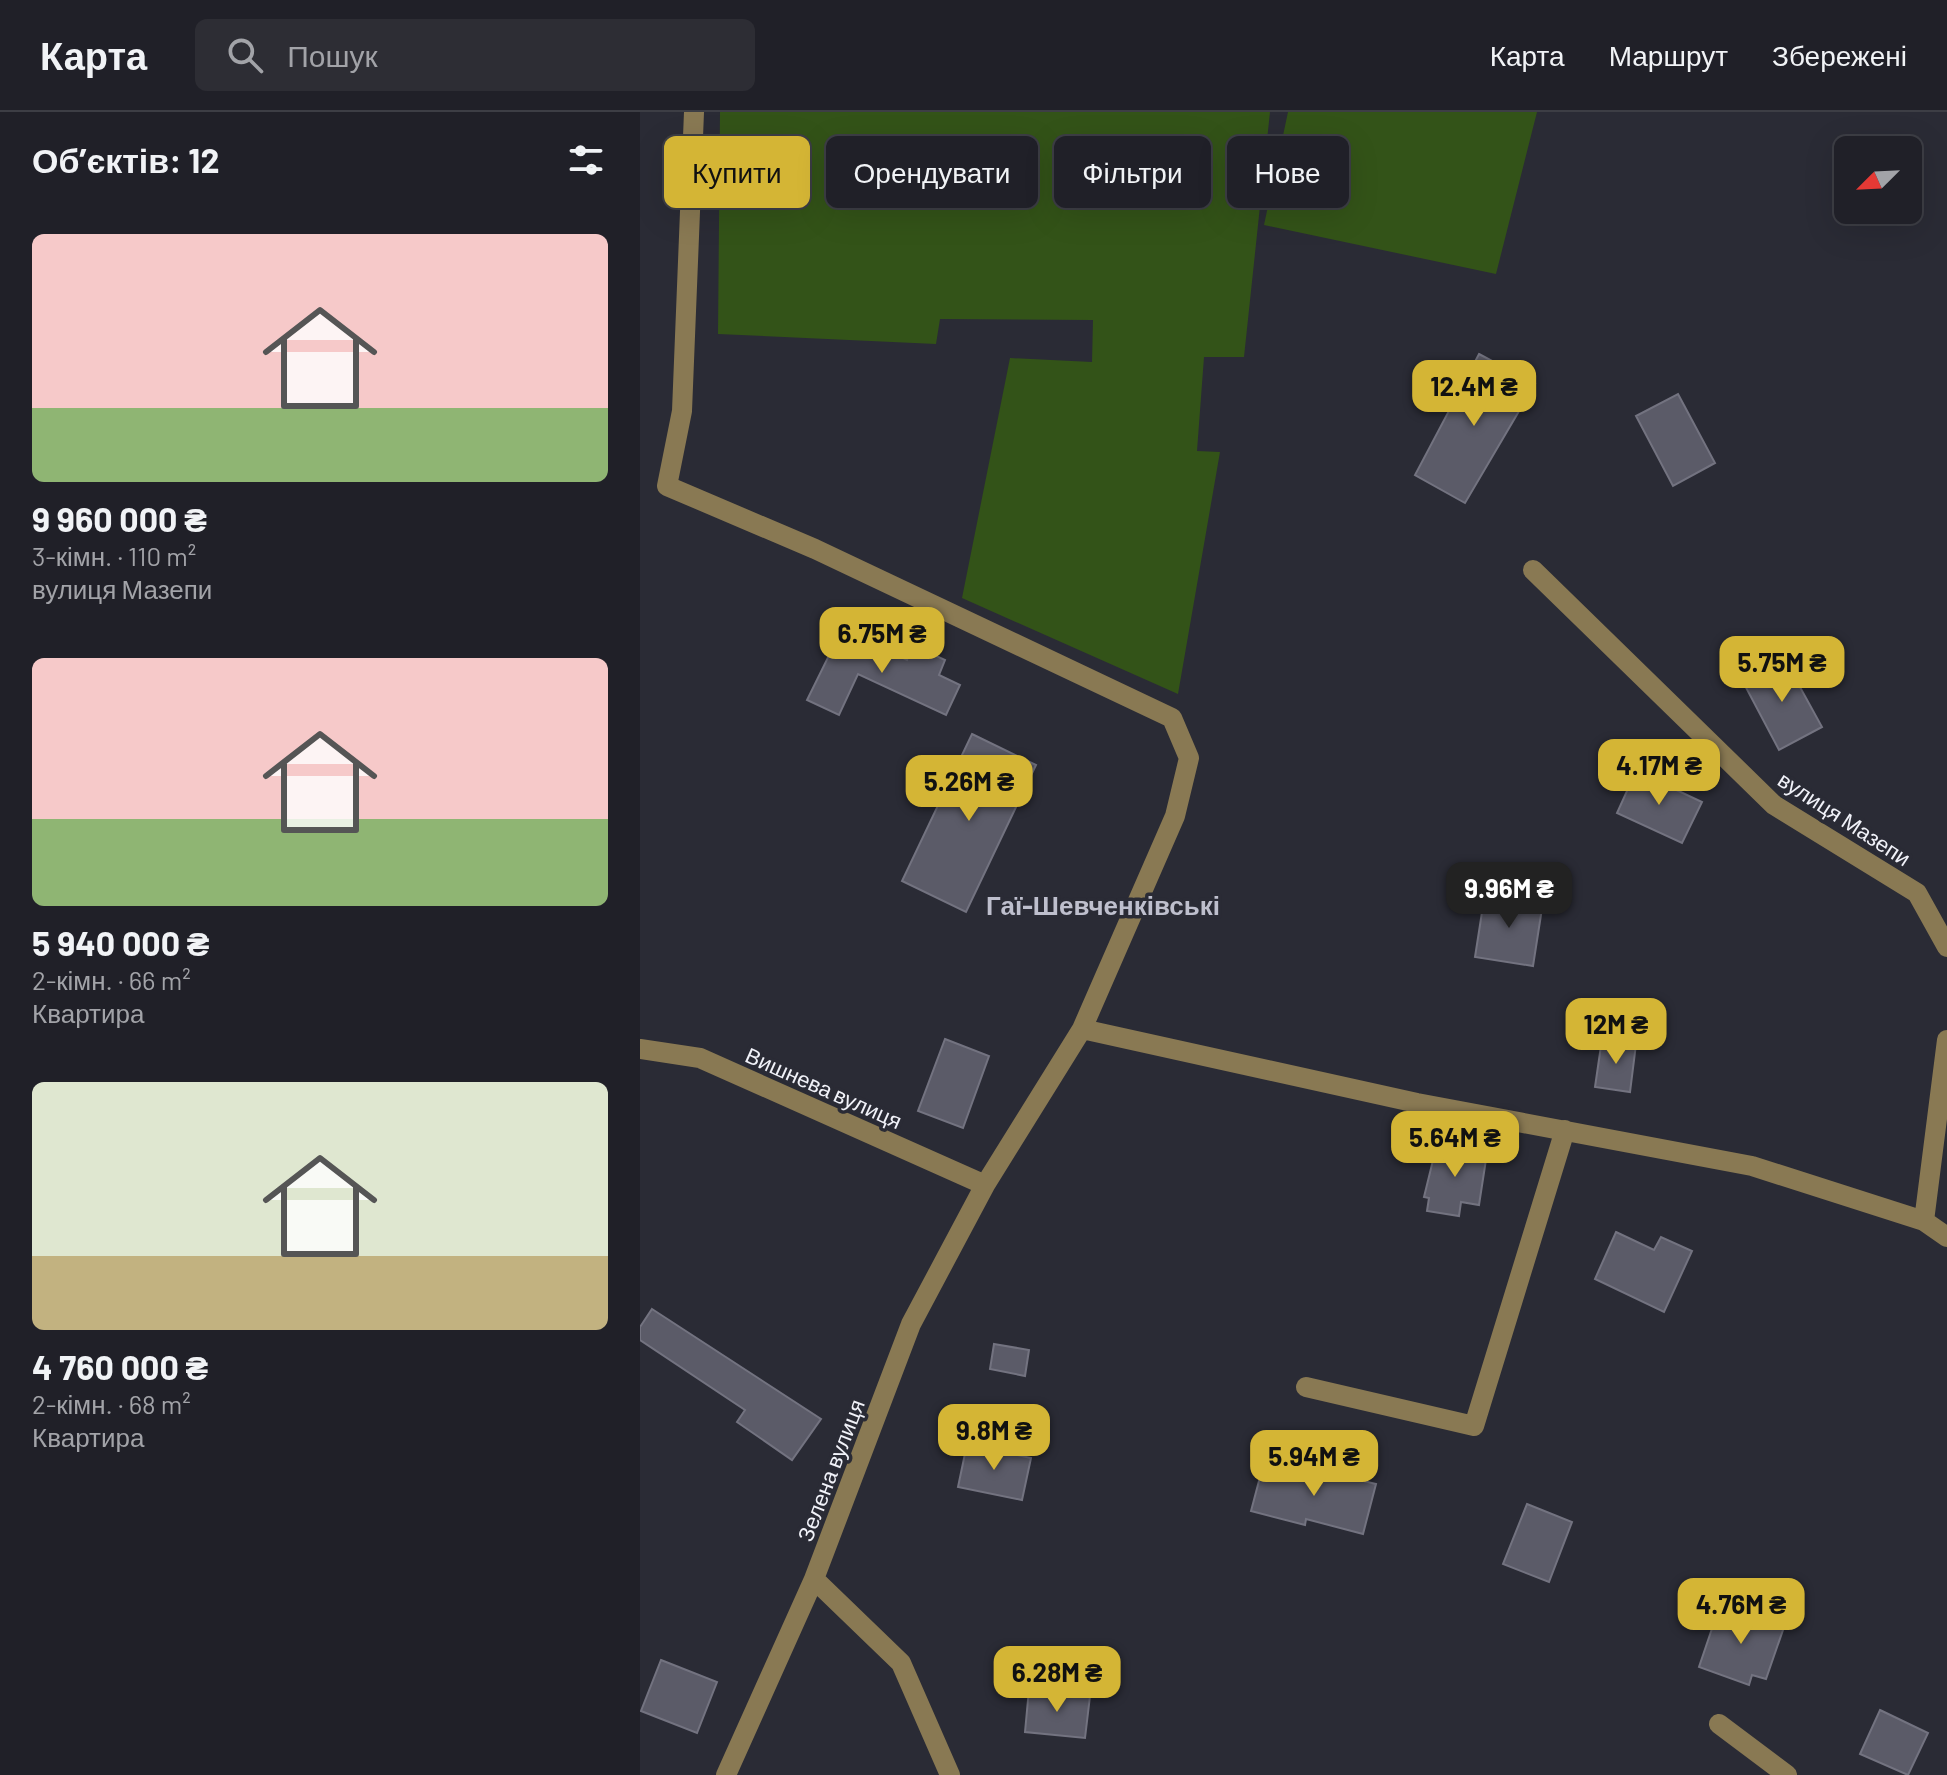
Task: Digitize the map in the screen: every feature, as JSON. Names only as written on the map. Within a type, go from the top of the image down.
[{"type":"street","name":"Зелена вулиця","points":[[694,112],[682,411],[667,486],[815,549],[1172,718],[1189,758],[1175,816],[1082,1029],[985,1185],[911,1324],[814,1579],[726,1775]]},
{"type":"street","name":"вулиця Мазепи","points":[[1533,570],[1774,805],[1917,893],[1947,947]]},
{"type":"street","points":[[1082,1029],[1417,1103],[1752,1166],[1924,1221],[1947,1237]]},
{"type":"street","points":[[1924,1221],[1947,1040]]},
{"type":"street","name":"Вишнева вулиця","points":[[640,1049],[700,1058],[985,1185]]},
{"type":"street","points":[[1306,1387],[1474,1426],[1565,1130]]},
{"type":"street","points":[[814,1579],[901,1663],[950,1775]]},
{"type":"street","points":[[1719,1724],[1787,1775]]},
{"type":"green space","points":[[720,112],[1270,112],[1267,136],[1227,136],[1227,208],[1260,208],[1244,357],[1204,357],[1197,451],[1220,452],[1178,694],[962,598],[1010,358],[1092,362],[1093,320],[940,319],[936,344],[718,334],[719,208],[810,208],[810,136],[720,136]]},
{"type":"green space","points":[[1288,112],[1537,112],[1496,274],[1264,225],[1268,208],[1349,208],[1349,136],[1283,136]]},
{"type":"building","points":[[1479,354],[1535,384],[1465,503],[1415,475]]},
{"type":"building","points":[[1678,394],[1715,463],[1673,486],[1636,416]]},
{"type":"building","points":[[842,629],[907,660],[913,645],[945,660],[939,675],[960,685],[946,715],[858,674],[839,715],[807,700]]},
{"type":"building","points":[[1784,658],[1822,727],[1779,750],[1742,680]]},
{"type":"building","points":[[972,734],[1036,765],[966,912],[902,881]]},
{"type":"building","points":[[1636,771],[1702,802],[1682,843],[1617,813]]},
{"type":"building","points":[[1485,893],[1543,902],[1533,966],[1475,957]]},
{"type":"building","points":[[945,1039],[989,1056],[963,1128],[918,1111]]},
{"type":"building","points":[[1602,1039],[1636,1044],[1630,1092],[1595,1087]]},
{"type":"building","points":[[1437,1144],[1487,1153],[1479,1205],[1461,1202],[1459,1216],[1427,1211],[1429,1198],[1424,1197]]},
{"type":"building","points":[[1616,1232],[1654,1250],[1661,1237],[1692,1251],[1664,1312],[1595,1279]]},
{"type":"building","points":[[652,1309],[821,1419],[792,1460],[737,1422],[745,1410],[640,1340],[640,1327]]},
{"type":"building","points":[[994,1344],[1029,1350],[1025,1376],[990,1369]]},
{"type":"building","points":[[967,1444],[1031,1458],[1022,1500],[958,1487]]},
{"type":"building","points":[[1264,1462],[1321,1476],[1322,1471],[1376,1484],[1363,1534],[1306,1519],[1305,1525],[1251,1511]]},
{"type":"building","points":[[1527,1504],[1572,1522],[1549,1582],[1503,1564]]},
{"type":"building","points":[[1720,1605],[1784,1627],[1766,1679],[1752,1675],[1749,1685],[1699,1667]]},
{"type":"building","points":[[661,1660],[717,1682],[697,1733],[641,1711]]},
{"type":"building","points":[[1029,1689],[1090,1696],[1085,1738],[1025,1732]]},
{"type":"building","points":[[1880,1710],[1928,1733],[1908,1775],[1860,1754]]},
{"type":"district","name":"Гаї-Шевченківські","points":[[1103,904]]}]
